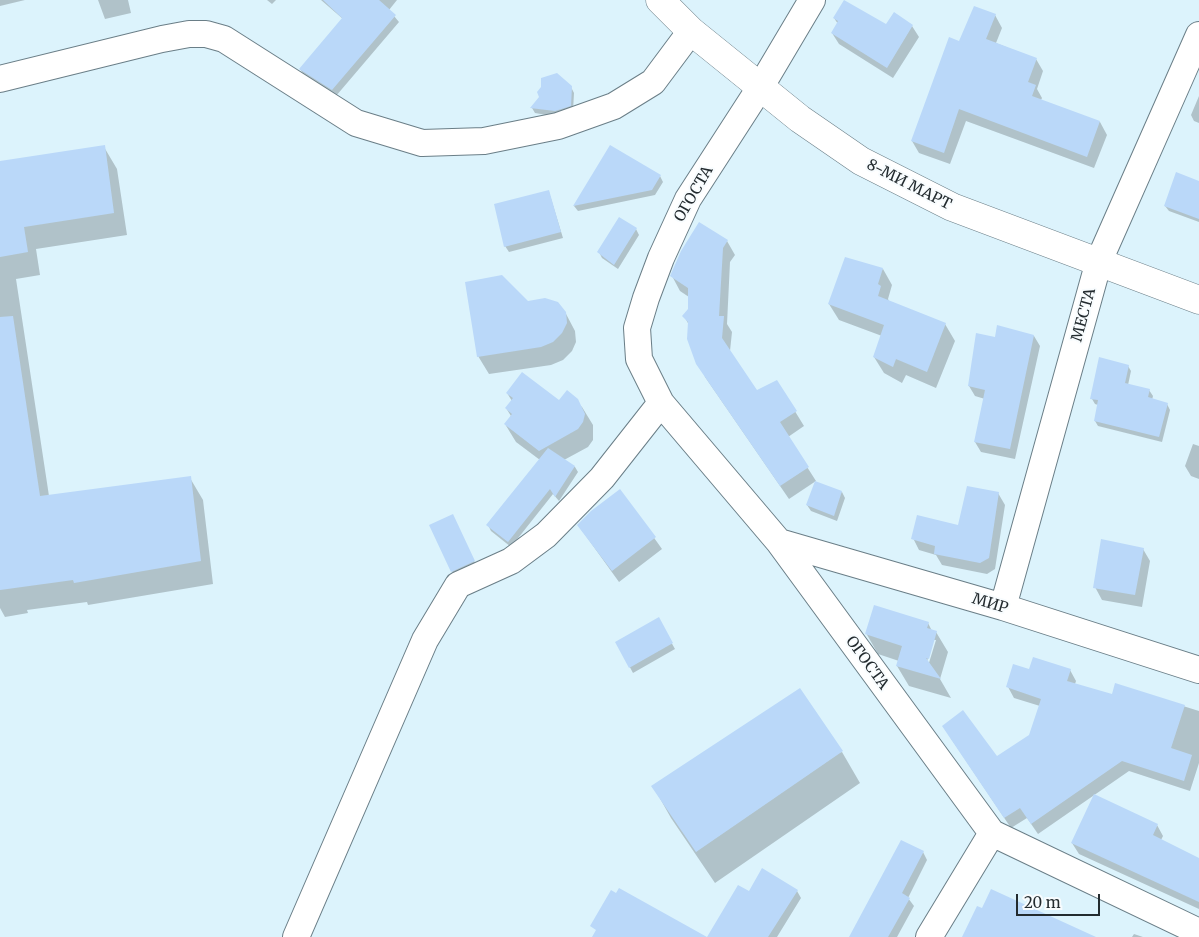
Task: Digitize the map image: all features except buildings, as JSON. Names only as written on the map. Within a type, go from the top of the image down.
[{"type":"main road","name":"8-МИ МАРТ","points":[[660,0],[690,31],[800,119],[861,161],[952,207],[1199,300]]},
{"type":"street","name":"ОГОСТА","points":[[812,0],[761,86],[688,199],[661,258],[646,298],[637,328],[639,359],[661,403],[779,542],[992,833]]},
{"type":"street","points":[[0,79],[162,39],[189,34],[206,34],[224,39],[244,50],[356,123],[422,143],[484,141],[558,126],[614,106],[653,82],[690,31]]},
{"type":"street","name":"МЕСТА","points":[[1003,607],[1099,261],[1199,35]]},
{"type":"street","points":[[296,937],[425,640],[458,585],[511,561],[546,535],[602,478],[661,403]]},
{"type":"street","name":"МИР","points":[[779,542],[1003,607],[1199,670]]},
{"type":"street","points":[[929,937],[992,833],[1199,932]]}]
